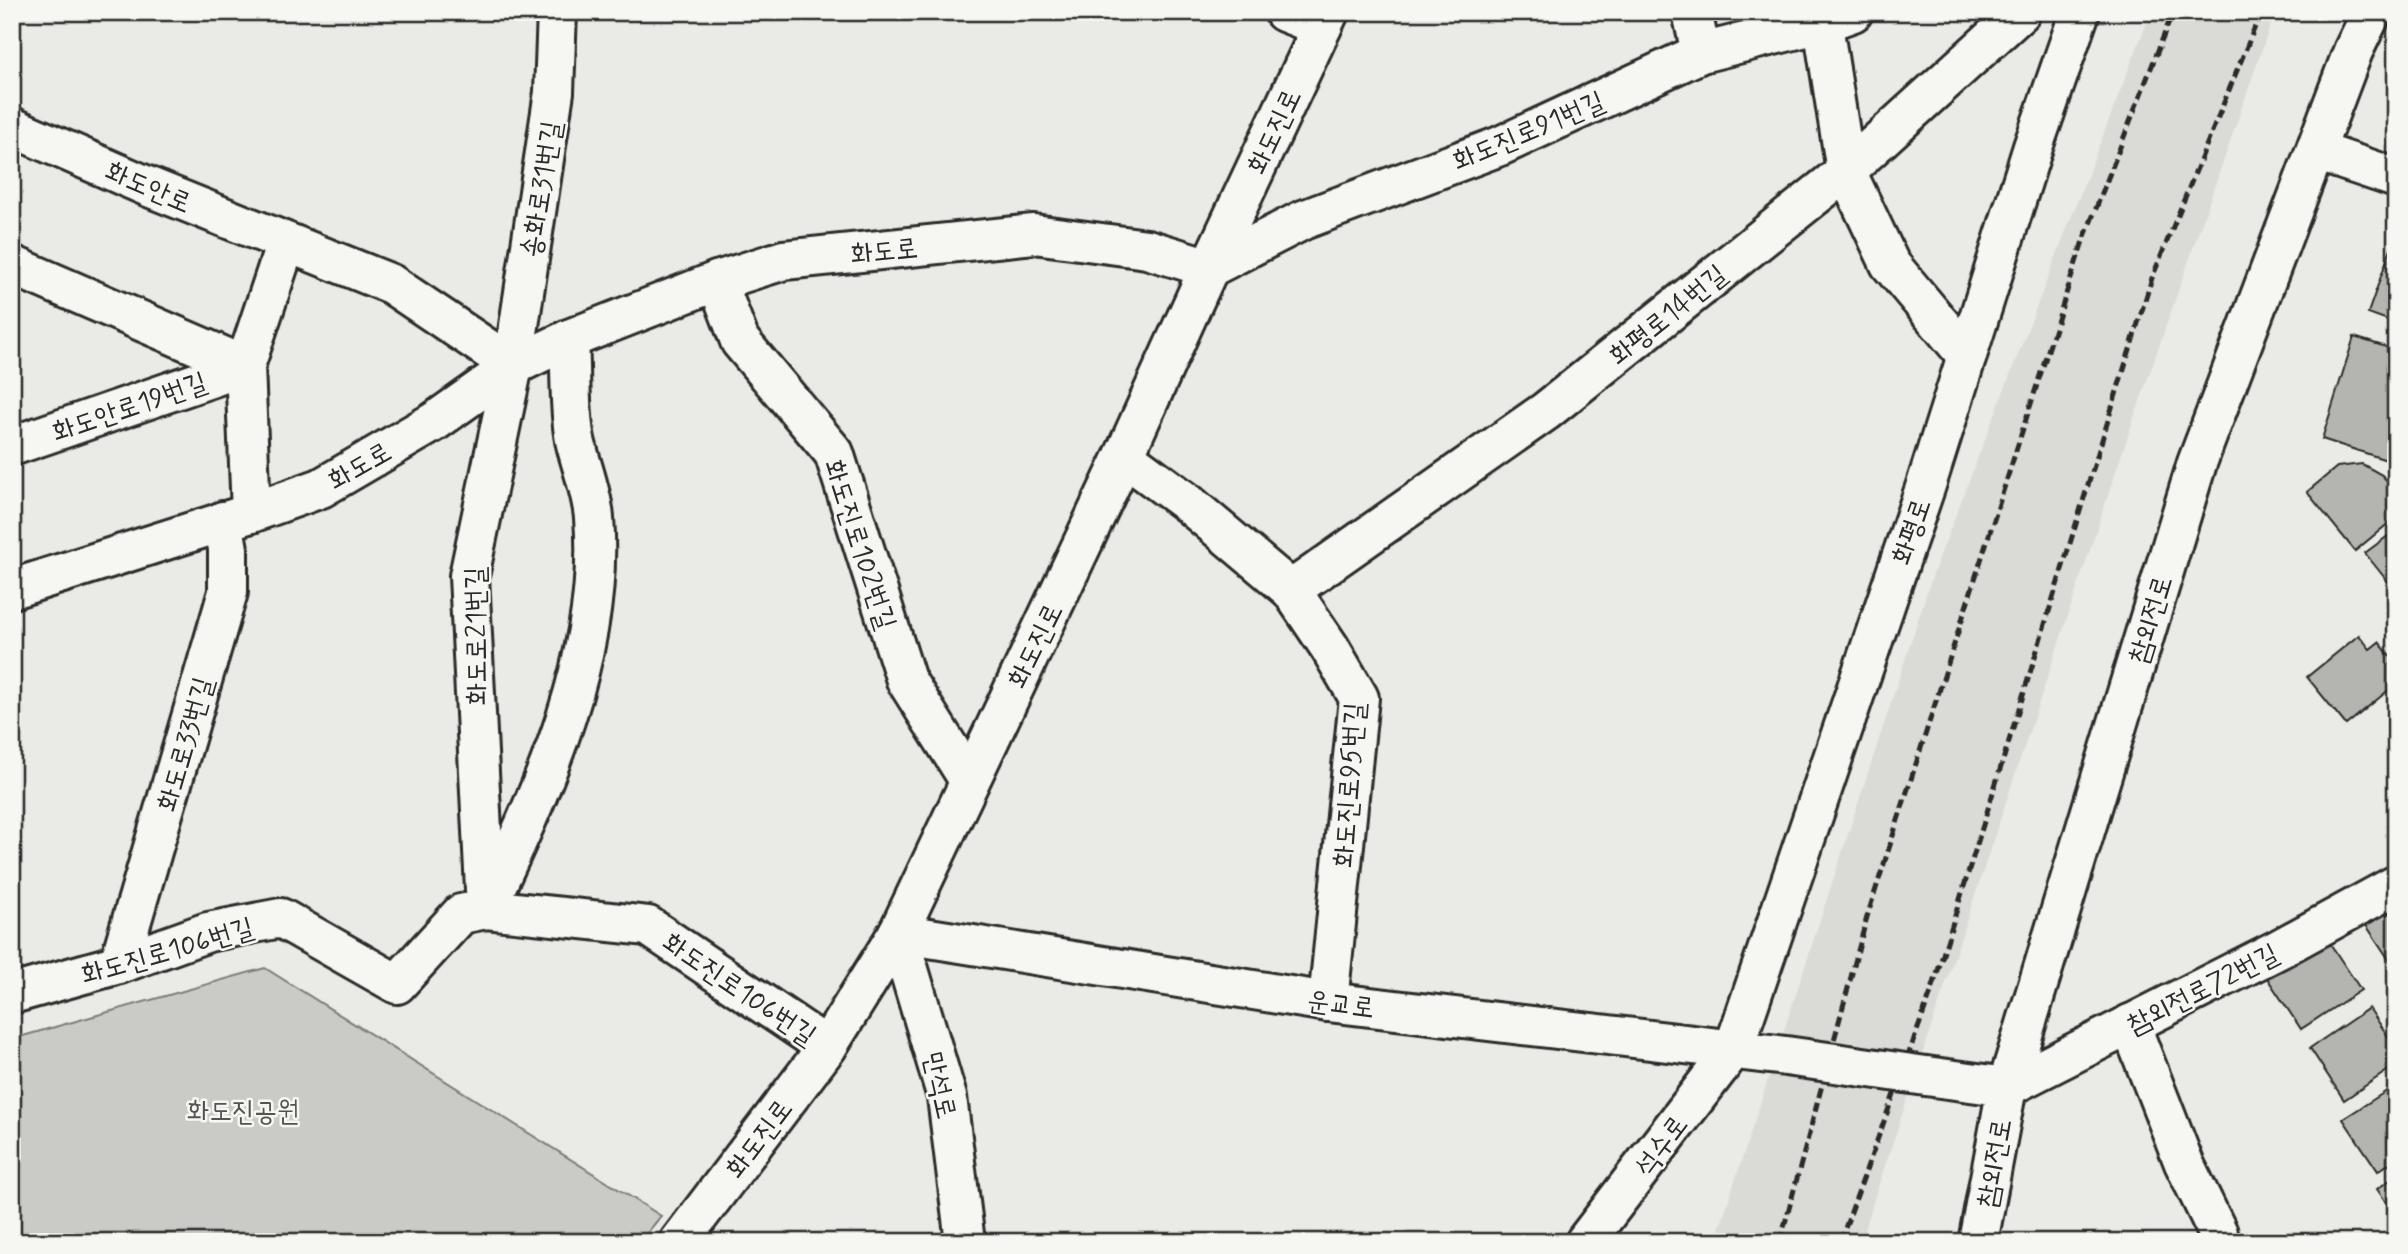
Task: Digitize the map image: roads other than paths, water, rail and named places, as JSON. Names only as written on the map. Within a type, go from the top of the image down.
[{"type":"street","name":"송화로31번길","points":[[513,366],[554,92],[557,12]]},
{"type":"street","points":[[1284,12],[1326,19]]},
{"type":"street","points":[[1692,12],[1701,53]]},
{"type":"street","name":"화평로14번길","points":[[1291,590],[1546,411],[1846,171],[2021,12]]},
{"type":"street","name":"화평로","points":[[1734,1048],[1926,485],[2033,147],[2080,12]]},
{"type":"street","name":"참외전로","points":[[1978,1242],[2007,1087],[2197,463],[2353,51],[2372,12]]},
{"type":"street","points":[[1832,16],[1846,171],[1891,264],[1967,356]]},
{"type":"street","name":"화도진로91번길","points":[[1209,268],[1303,220],[1500,146],[1701,53],[1832,16]]},
{"type":"street","name":"화도진로","points":[[679,1242],[827,1046],[898,933],[1124,456],[1326,19]]},
{"type":"street","name":"화도안로","points":[[12,127],[149,187],[391,284],[513,366]]},
{"type":"street","points":[[2316,150],[2396,178]]},
{"type":"street","name":"화도로","points":[[12,589],[321,488],[434,422],[513,366],[569,339],[717,281],[784,260],[1034,234],[1147,249],[1209,268]]},
{"type":"street","points":[[237,517],[245,366],[286,243]]},
{"type":"street","points":[[12,265],[245,366]]},
{"type":"street","name":"화도진로102번길","points":[[717,281],[740,341],[834,453],[906,680],[969,780]]},
{"type":"street","points":[[486,909],[527,822],[577,684],[593,597],[594,516],[575,437],[569,339]]},
{"type":"street","name":"화도안로19번길","points":[[12,446],[245,366]]},
{"type":"street","name":"화도로21번길","points":[[486,909],[469,576],[513,366]]},
{"type":"street","name":"화도진로95번길","points":[[1124,456],[1189,504],[1291,590],[1359,698],[1328,1002]]},
{"type":"street","name":"화도로33번길","points":[[119,964],[228,592],[228,549],[237,517]]},
{"type":"street","name":"참외전로72번길","points":[[2007,1087],[2279,949],[2396,885]]},
{"type":"street","name":"화도진로106번길","points":[[12,994],[119,964],[208,932],[281,918],[397,984],[461,914],[486,909],[648,926],[827,1046]]},
{"type":"street","name":"운교로","points":[[898,933],[1328,1002],[1734,1048],[2007,1087]]},
{"type":"street","name":"만석로","points":[[898,933],[947,1097],[965,1242]]},
{"type":"street","points":[[2130,1024],[2184,1163],[2218,1233],[2218,1242]]},
{"type":"street","name":"석수로","points":[[1586,1242],[1734,1048]]},
{"type":"railway","points":[[1780,1242],[1867,917],[2082,244],[2173,12]]},
{"type":"railway","points":[[1840,1242],[1932,990],[2152,278],[2261,12]]},
{"type":"park label","name":"화도진공원","points":[[243,1110]]}]
